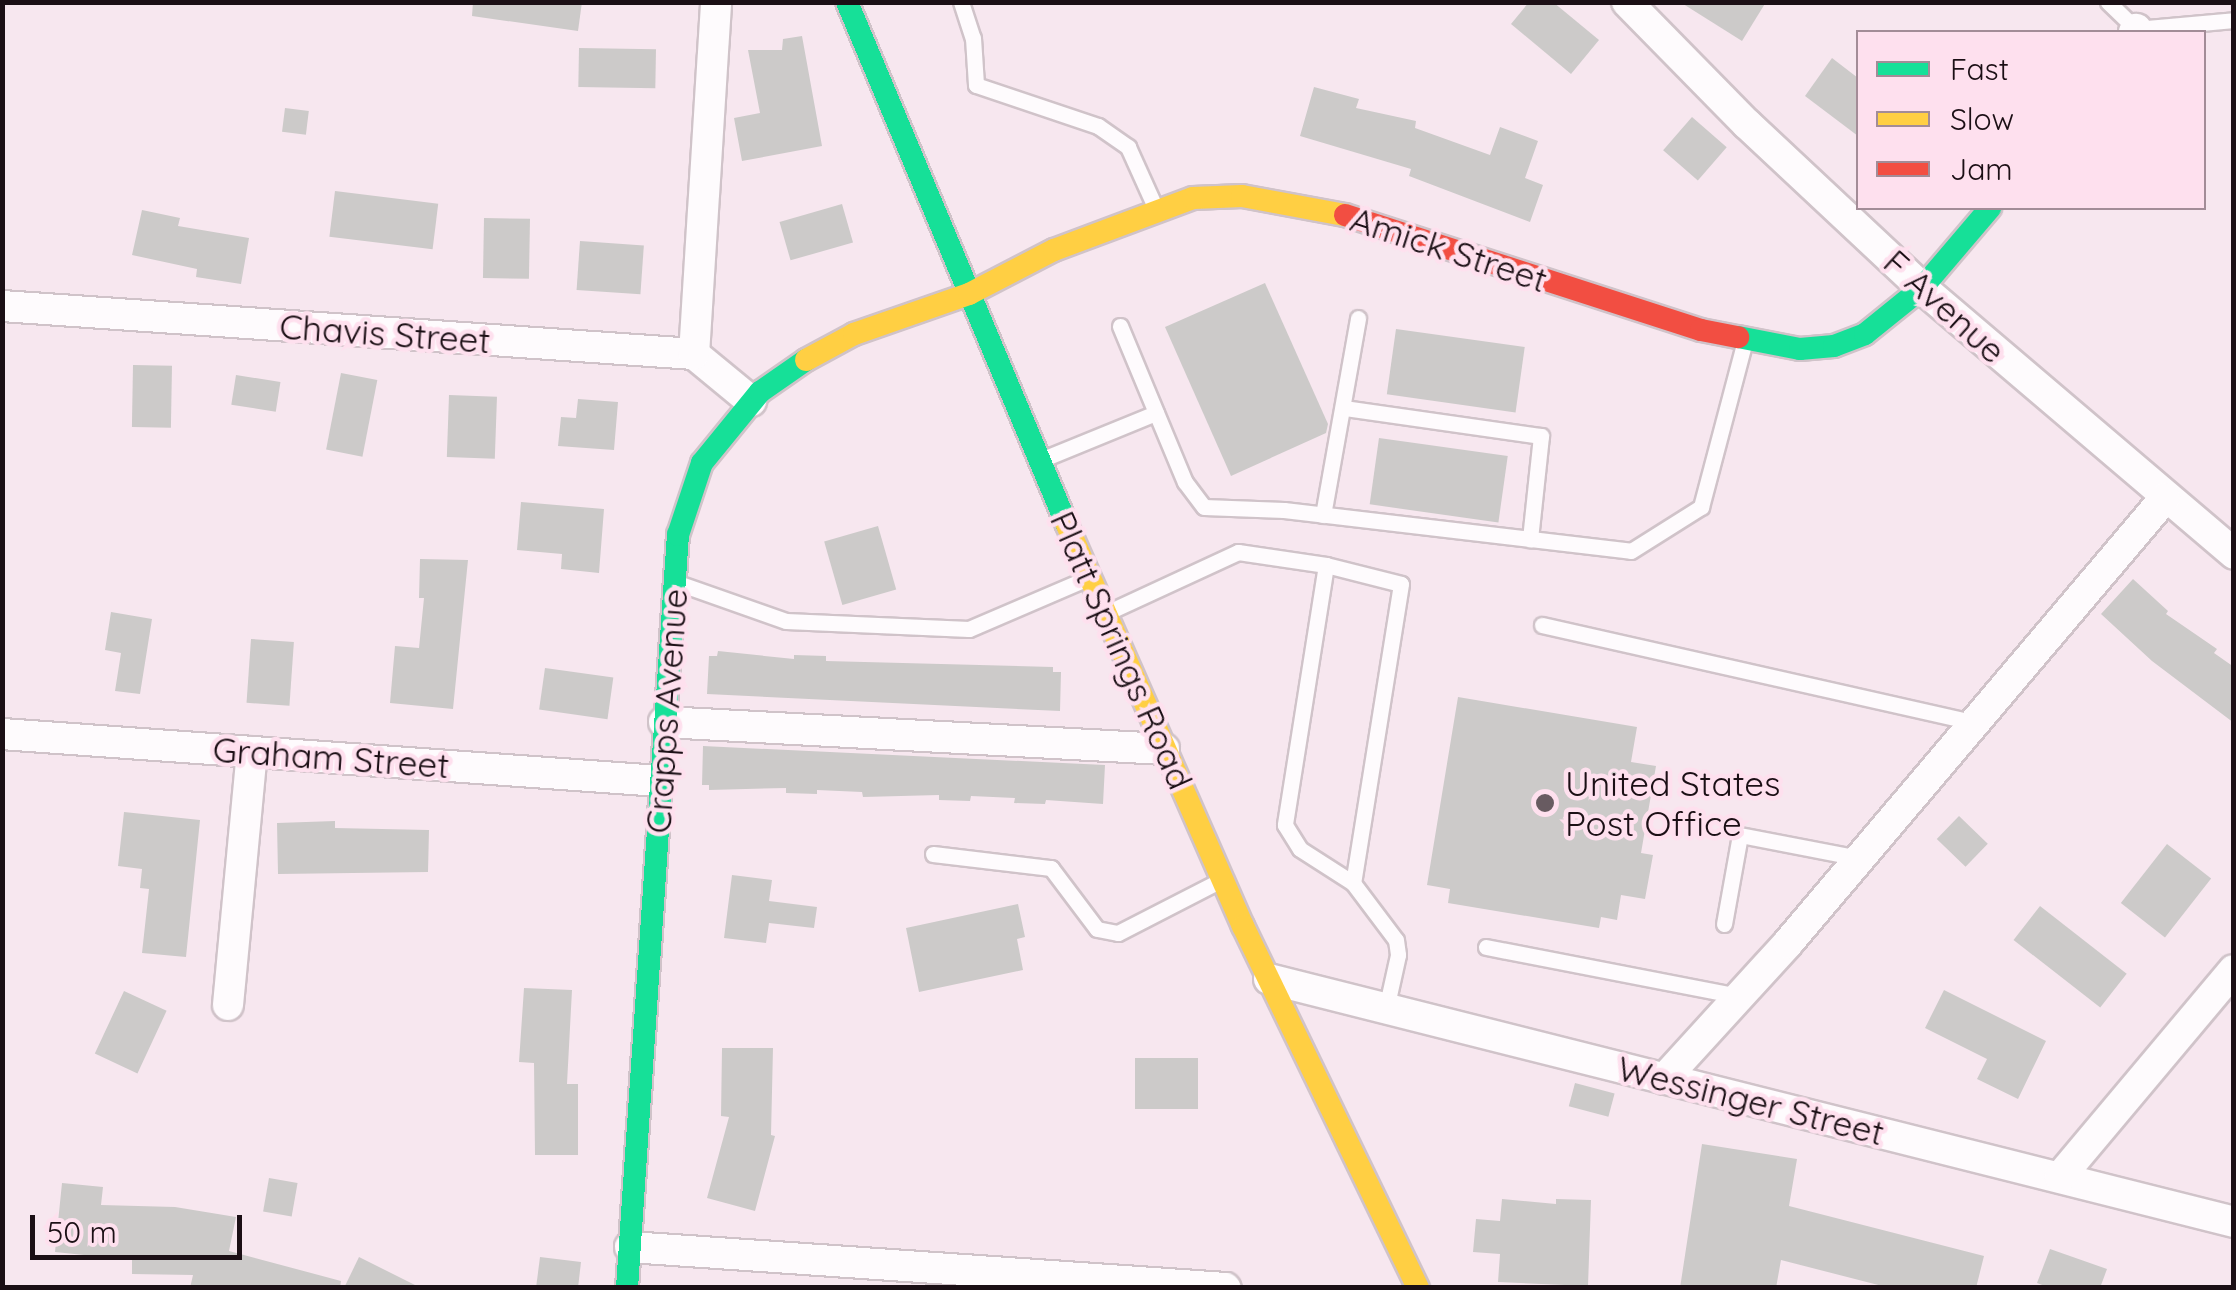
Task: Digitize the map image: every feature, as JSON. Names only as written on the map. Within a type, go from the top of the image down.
[{"type":"street","points":[[716,2],[694,354],[751,401]]},
{"type":"street","name":"Platt Springs Road","points":[[847,2],[1104,614],[1222,879],[1413,1287]]},
{"type":"street","name":"F Avenue","points":[[1627,2],[1747,124],[1922,288],[2234,554]]},
{"type":"street","name":"Amick Street","points":[[970,294],[1054,250],[1156,208],[1193,198],[1242,196],[1354,216],[1745,341],[1800,348],[1834,346],[1865,334],[1922,288],[1988,210]]},
{"type":"street","name":"Crapps Avenue","points":[[627,1288],[674,582],[678,535],[695,479],[727,428],[751,401],[790,369],[854,334],[970,294]]},
{"type":"street","name":"Chavis Street","points":[[2,306],[694,354]]},
{"type":"street","points":[[1664,1078],[1860,858],[2164,498]]},
{"type":"street","points":[[664,722],[1164,749]]},
{"type":"street","name":"Graham Street","points":[[2,734],[660,780]]},
{"type":"street","points":[[228,1005],[252,752]]},
{"type":"street","points":[[2060,1177],[2234,970]]},
{"type":"street","name":"Wessinger Street","points":[[1268,979],[2234,1222]]},
{"type":"street","points":[[630,1246],[859,1275],[1226,1288]]},
{"type":"lane","points":[[961,2],[974,38],[976,85],[1098,126],[1113,136],[1128,147],[1156,208]]},
{"type":"lane","points":[[2108,2],[2134,30]]},
{"type":"lane","points":[[2144,30],[2234,20]]},
{"type":"lane","points":[[1323,515],[1358,318]]},
{"type":"lane","points":[[1120,326],[1185,482],[1204,507],[1323,515],[1631,552],[1701,507],[1745,341]]},
{"type":"lane","points":[[1344,408],[1542,436],[1530,540]]},
{"type":"lane","points":[[1040,461],[1156,413]]},
{"type":"lane","points":[[1104,614],[1227,554],[1326,565],[1396,581],[1402,591],[1353,883]]},
{"type":"lane","points":[[1326,565],[1285,825],[1300,849],[1353,883],[1396,940],[1398,954],[1386,1009]]},
{"type":"lane","points":[[674,582],[786,621],[969,628],[1089,578]]},
{"type":"lane","points":[[1542,625],[1976,723]]},
{"type":"lane","points":[[1724,924],[1740,835],[1860,858]]},
{"type":"lane","points":[[933,854],[1051,868],[1097,929],[1118,933],[1222,879]]},
{"type":"lane","points":[[1486,947],[1739,996]]},
{"type":"building","points":[[473,2],[582,2],[578,31],[472,16]]},
{"type":"building","points":[[1529,2],[1553,2],[1599,40],[1571,74],[1511,24]]},
{"type":"building","points":[[1680,2],[1766,2],[1742,41]]},
{"type":"building","points":[[802,36],[822,146],[742,161],[734,118],[760,113],[748,50],[782,50],[783,39]]},
{"type":"building","points":[[579,48],[656,49],[655,88],[578,87]]},
{"type":"building","points":[[1832,58],[1856,76],[1856,134],[1805,96]]},
{"type":"building","points":[[1314,87],[1359,99],[1356,108],[1416,121],[1415,128],[1490,155],[1500,127],[1538,141],[1525,178],[1543,185],[1530,222],[1409,176],[1411,169],[1300,136]]},
{"type":"building","points":[[285,108],[309,111],[306,135],[282,132]]},
{"type":"building","points":[[1692,117],[1727,147],[1698,180],[1663,150]]},
{"type":"building","points":[[335,191],[438,204],[433,249],[329,237]]},
{"type":"building","points":[[842,204],[853,242],[791,260],[780,222]]},
{"type":"building","points":[[142,210],[180,218],[178,226],[249,238],[241,284],[196,277],[197,269],[132,255]]},
{"type":"building","points":[[484,218],[530,219],[529,279],[483,278]]},
{"type":"building","points":[[580,241],[644,245],[640,294],[577,290]]},
{"type":"building","points":[[1265,283],[1328,424],[1326,433],[1231,476],[1165,327]]},
{"type":"building","points":[[1396,329],[1525,347],[1516,412],[1387,394]]},
{"type":"building","points":[[133,365],[172,366],[171,428],[132,427]]},
{"type":"building","points":[[341,373],[377,380],[362,457],[326,450]]},
{"type":"building","points":[[236,375],[280,382],[276,412],[231,405]]},
{"type":"building","points":[[449,395],[497,397],[495,459],[447,457]]},
{"type":"building","points":[[578,399],[618,402],[614,450],[558,446],[561,417],[576,418]]},
{"type":"building","points":[[1379,438],[1508,456],[1498,522],[1370,504]]},
{"type":"building","points":[[521,502],[604,509],[599,573],[561,569],[562,554],[517,550]]},
{"type":"building","points":[[878,526],[896,589],[842,605],[824,541]]},
{"type":"building","points":[[420,559],[468,560],[453,709],[390,703],[395,646],[419,648],[424,598],[419,598]]},
{"type":"building","points":[[2133,579],[2168,611],[2166,614],[2217,649],[2214,653],[2234,667],[2234,723],[2152,661],[2101,614]]},
{"type":"building","points":[[111,612],[152,619],[140,694],[115,691],[121,653],[105,650]]},
{"type":"building","points":[[251,639],[294,642],[289,706],[247,703]]},
{"type":"building","points":[[718,651],[794,659],[794,655],[826,656],[826,661],[1053,667],[1053,672],[1061,672],[1060,711],[707,694],[709,656],[717,656]]},
{"type":"building","points":[[545,668],[613,678],[607,719],[539,710]]},
{"type":"building","name":"United States Post Office","points":[[1458,697],[1637,727],[1631,762],[1656,766],[1641,853],[1653,855],[1645,899],[1621,895],[1617,920],[1601,917],[1599,928],[1448,903],[1450,889],[1427,885]]},
{"type":"building","points":[[703,746],[1105,765],[1103,804],[1046,800],[1045,804],[1014,803],[1015,798],[971,796],[970,801],[939,800],[939,795],[863,797],[862,792],[786,793],[786,788],[709,790],[709,785],[702,785]]},
{"type":"building","points":[[124,812],[200,820],[186,957],[142,953],[149,889],[140,888],[142,869],[118,866]]},
{"type":"building","points":[[1959,816],[1988,844],[1966,867],[1937,839]]},
{"type":"building","points":[[335,821],[335,828],[429,830],[428,872],[278,874],[277,823]]},
{"type":"building","points":[[2167,844],[2211,878],[2165,938],[2121,903]]},
{"type":"building","points":[[732,875],[772,880],[769,901],[817,907],[814,928],[769,923],[766,943],[724,938]]},
{"type":"building","points":[[1018,904],[1025,937],[1017,939],[1023,970],[919,992],[906,928]]},
{"type":"building","points":[[2040,906],[2127,974],[2100,1008],[2014,940]]},
{"type":"building","points":[[524,988],[572,990],[567,1084],[578,1084],[578,1155],[535,1155],[534,1063],[519,1062]]},
{"type":"building","points":[[1944,990],[2046,1041],[2018,1099],[1977,1079],[1987,1059],[1925,1028]]},
{"type":"building","points":[[124,991],[167,1011],[137,1073],[95,1054]]},
{"type":"building","points":[[722,1048],[773,1048],[771,1135],[775,1136],[755,1211],[707,1198],[729,1117],[721,1116]]},
{"type":"building","points":[[1135,1058],[1198,1058],[1198,1109],[1135,1109]]},
{"type":"building","points":[[1575,1083],[1615,1094],[1608,1117],[1569,1106]]},
{"type":"building","points":[[1702,1144],[1797,1159],[1789,1206],[1984,1256],[1976,1288],[1890,1288],[1781,1260],[1776,1288],[1680,1288]]},
{"type":"building","points":[[269,1178],[298,1183],[292,1217],[263,1211]]},
{"type":"building","points":[[62,1183],[103,1187],[101,1205],[175,1207],[236,1217],[229,1251],[341,1281],[340,1288],[190,1288],[193,1275],[132,1274],[132,1260],[55,1252]]},
{"type":"building","points":[[1502,1199],[1556,1204],[1556,1199],[1591,1200],[1588,1286],[1498,1282],[1500,1254],[1473,1252],[1476,1219],[1500,1221]]},
{"type":"building","points":[[2050,1249],[2107,1269],[2100,1288],[2050,1288],[2037,1283]]},
{"type":"building","points":[[359,1257],[421,1288],[344,1288]]},
{"type":"building","points":[[540,1257],[581,1262],[578,1288],[536,1288]]},
{"type":"traffic: fast","points":[[847,2],[1066,523]]},
{"type":"traffic: fast","points":[[1738,337],[1800,349],[1834,346],[1865,334],[1922,288],[1988,210]]},
{"type":"traffic: fast","points":[[627,1288],[678,535],[702,463],[760,392],[806,360]]},
{"type":"traffic: slow","points":[[806,360],[854,334],[969,294],[1054,250],[1193,198],[1242,196],[1345,215]]},
{"type":"traffic: slow","points":[[1066,523],[1243,926],[1418,1288]]},
{"type":"traffic: jam","points":[[1345,215],[1701,330],[1738,337]]},
{"type":"place","name":"United States Post Office","points":[[1545,803]]}]
